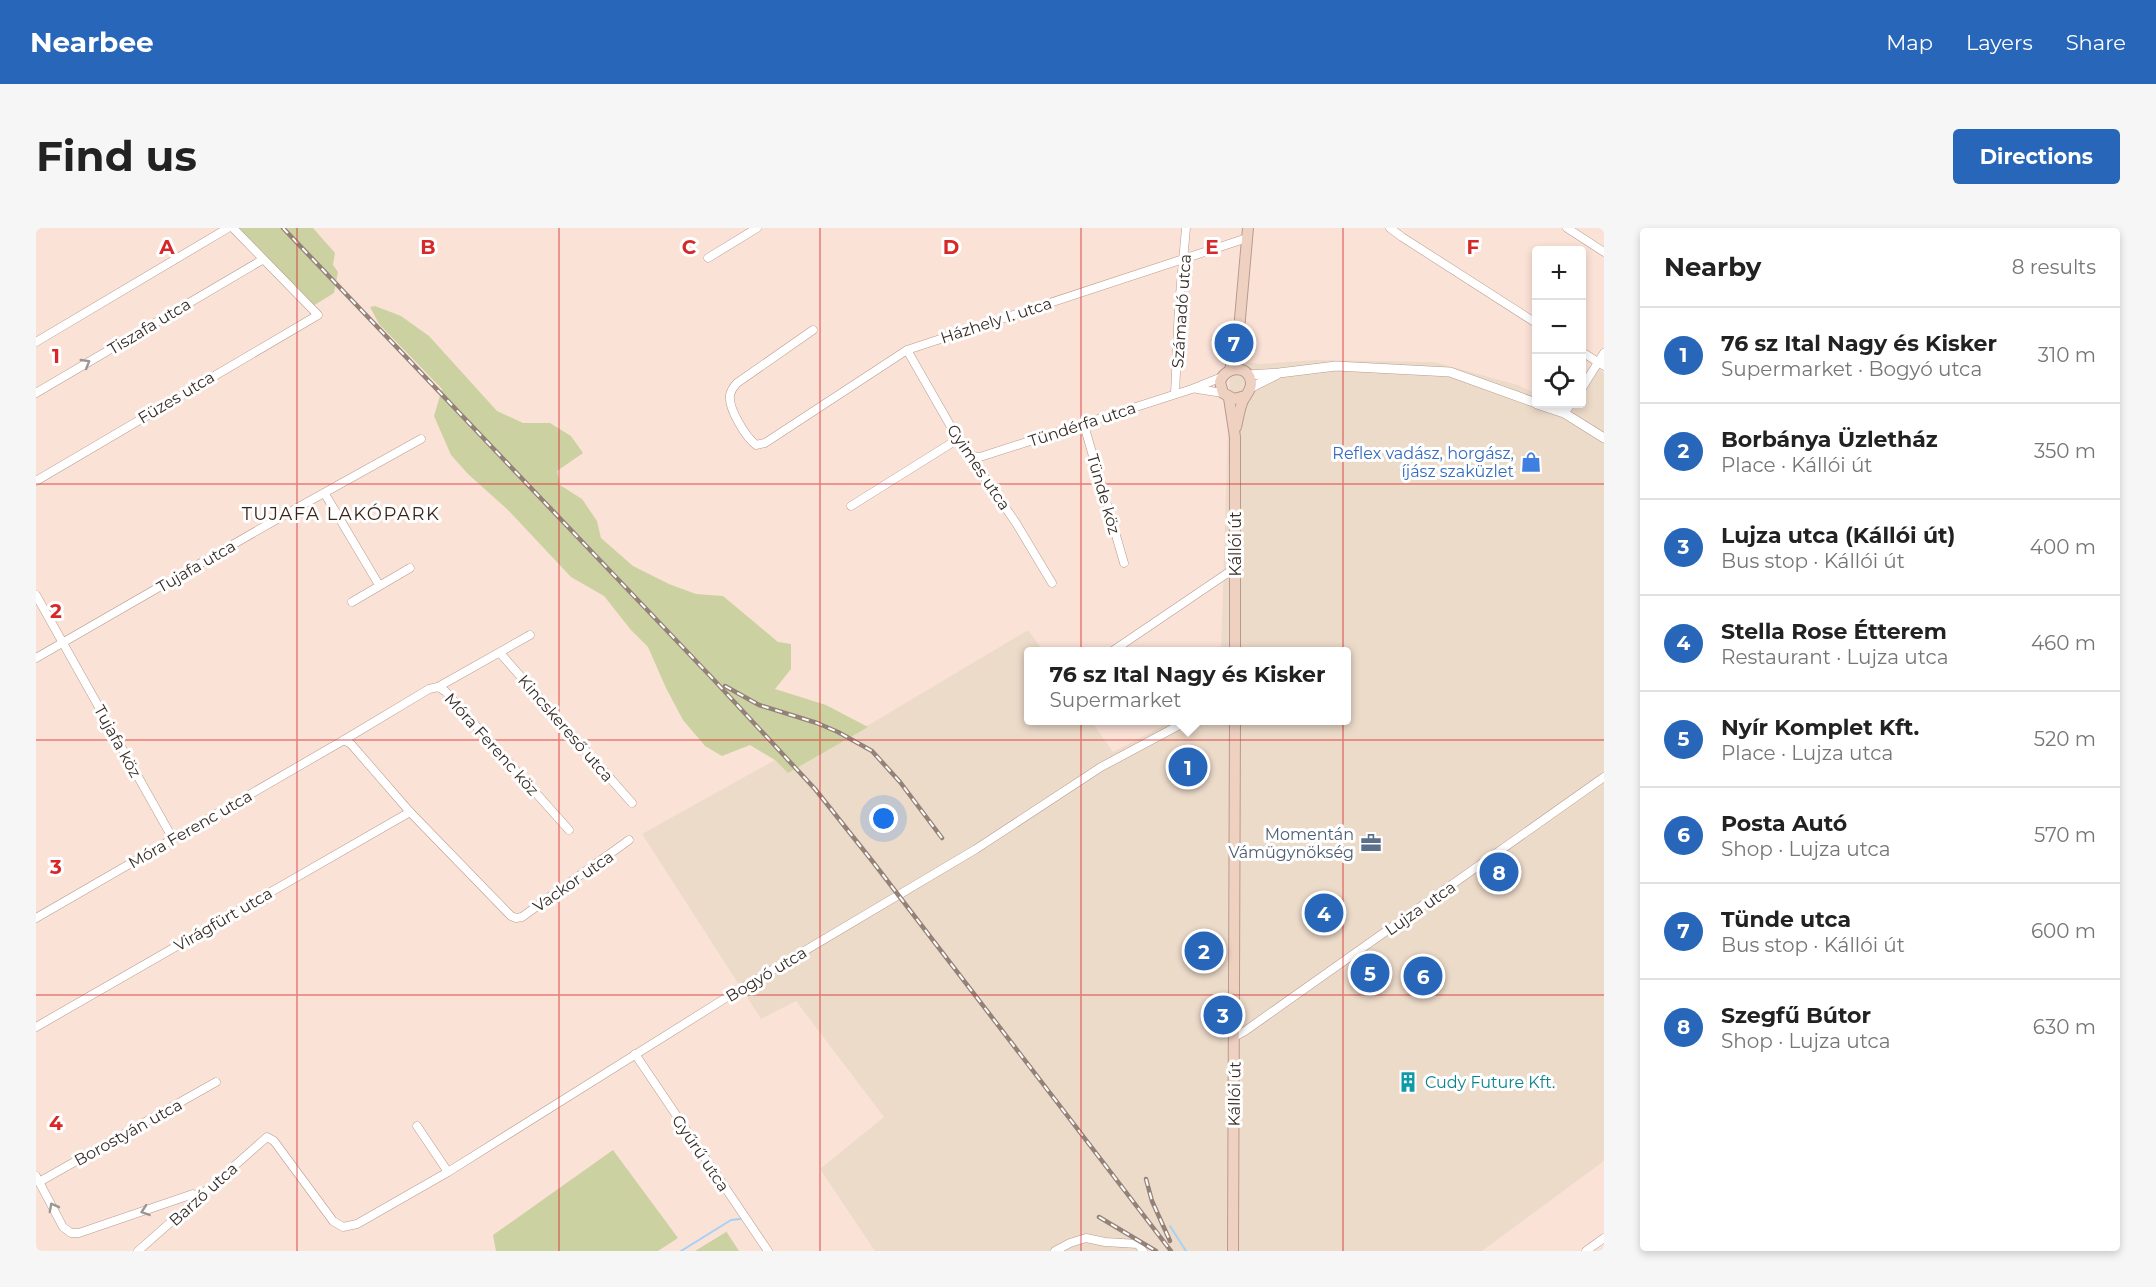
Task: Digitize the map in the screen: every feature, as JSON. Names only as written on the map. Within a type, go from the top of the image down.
[{"type":"main road","name":"Kállói út","points":[[1235,436],[1226,395],[1221,388],[1239,330],[1248,233]]},
{"type":"main road","name":"Kállói út","points":[[1235,647],[1235,436],[1239,412],[1248,392],[1239,330]]},
{"type":"main road","points":[[1226,373],[1246,373]]},
{"type":"main road","points":[[1226,395],[1240,399],[1248,392]]},
{"type":"main road","name":"Kállói út","points":[[1233,1251],[1235,725]]},
{"type":"street","name":"Füzes utca","points":[[36,481],[321,313],[262,260],[231,228]]},
{"type":"street","points":[[36,342],[231,228]]},
{"type":"street","points":[[708,258],[757,228]]},
{"type":"street","name":"Számadó utca","points":[[1175,394],[1179,306],[1186,228]]},
{"type":"street","points":[[1390,228],[1532,320]]},
{"type":"street","points":[[1566,228],[1604,252]]},
{"type":"street","name":"Házhely I. utca","points":[[813,330],[737,383],[730,393],[730,405],[749,439],[756,445],[765,443],[907,350],[1185,258],[1248,233]]},
{"type":"street","name":"Tiszafa utca","points":[[36,393],[262,260]]},
{"type":"street","name":"Gyimes utca","points":[[907,350],[958,439],[1016,523],[1052,583]]},
{"type":"street","points":[[1586,382],[1601,364],[1604,353]]},
{"type":"street","points":[[1584,354],[1601,364]]},
{"type":"street","points":[[1246,373],[1279,374],[1336,366],[1450,372],[1532,401]]},
{"type":"street","name":"Tündérfa utca","points":[[971,456],[980,457],[1192,389],[1226,373]]},
{"type":"street","points":[[1248,392],[1279,374]]},
{"type":"street","name":"Tündérfa utca","points":[[1192,389],[1226,395]]},
{"type":"street","points":[[1550,408],[1564,413],[1604,438]]},
{"type":"street","points":[[1564,413],[1568,408]]},
{"type":"street","name":"Tünde köz","points":[[1084,424],[1124,563]]},
{"type":"street","name":"Tujafa utca","points":[[36,658],[420,439]]},
{"type":"street","points":[[851,506],[958,439]]},
{"type":"street","points":[[325,494],[379,585]]},
{"type":"street","points":[[352,602],[410,568]]},
{"type":"street","points":[[1117,647],[1235,568]]},
{"type":"street","name":"Tujafa köz","points":[[36,595],[173,839]]},
{"type":"street","points":[[438,687],[530,635]]},
{"type":"street","name":"Kincskereső utca","points":[[500,653],[632,803]]},
{"type":"street","name":"Móra Ferenc köz","points":[[345,740],[429,689],[438,687],[569,830]]},
{"type":"street","name":"Bogyó utca","points":[[343,1227],[357,1224],[448,1172],[635,1054],[976,849],[1101,767],[1180,725]]},
{"type":"street","points":[[345,740],[410,812]]},
{"type":"street","name":"Móra Ferenc utca","points":[[36,918],[345,740]]},
{"type":"street","name":"Lujza utca","points":[[1234,1037],[1245,1032],[1604,777]]},
{"type":"street","name":"Vackor utca","points":[[410,812],[511,916],[516,918],[522,917],[629,840]]},
{"type":"street","name":"Virágfürt utca","points":[[36,1027],[410,812]]},
{"type":"street","name":"Gyűrű utca","points":[[635,1054],[768,1251]]},
{"type":"street","name":"Borostyán utca","points":[[38,1179],[216,1082]]},
{"type":"street","points":[[417,1126],[448,1172]]},
{"type":"street","name":"Barzó utca","points":[[138,1251],[267,1137],[333,1221],[343,1227]]},
{"type":"street","points":[[38,1179],[67,1231],[71,1233],[80,1233],[193,1194],[200,1198]]},
{"type":"street","points":[[1055,1251],[1086,1238],[1140,1248]]},
{"type":"street","points":[[1586,1251],[1604,1238]]},
{"type":"shaded area","points":[[1230,360],[1260,364],[1315,360],[1434,362],[1518,385],[1532,392],[1532,408],[1586,408],[1586,373],[1592,364],[1604,373],[1604,1161],[1482,1251],[875,1251],[820,1169],[884,1117],[796,1001],[761,1019],[642,834],[775,760],[788,773],[1028,630],[1040,647],[1024,647],[1024,725],[1094,725],[1113,752],[1164,725],[1351,725],[1351,647],[1221,647]]},
{"type":"green space","points":[[235,228],[313,228],[335,253],[333,265],[338,272],[334,293],[308,309]]},
{"type":"green space","points":[[375,306],[401,316],[429,336],[497,411],[523,423],[550,423],[571,436],[583,453],[557,471],[560,485],[582,499],[597,521],[601,538],[633,566],[669,584],[696,594],[723,596],[778,642],[791,644],[791,669],[775,689],[826,705],[868,727],[788,773],[775,760],[750,745],[722,756],[705,746],[683,720],[648,647],[604,596],[571,577],[508,510],[468,474],[451,455],[434,416],[442,389],[379,324],[370,307]]},
{"type":"green space","points":[[613,1150],[678,1238],[658,1251],[496,1251],[493,1235]]},
{"type":"green space","points":[[726,1232],[739,1251],[695,1251]]},
{"type":"waterway","points":[[681,1251],[731,1220],[740,1219]]},
{"type":"waterway","points":[[1170,1226],[1186,1251]]},
{"type":"railway","points":[[283,228],[815,789],[1171,1251]]},
{"type":"railway","points":[[725,686],[759,705],[817,723],[872,751],[900,782],[942,838]]},
{"type":"railway","points":[[1146,1179],[1152,1201],[1170,1241]]},
{"type":"railway","points":[[1099,1217],[1156,1251]]},
{"type":"place","name":"Tünde utca","points":[[1234,343]]},
{"type":"place","name":"Reflex vadász, horgász, íjász szaküzlet","points":[[1531,462]]},
{"type":"place","name":"76 sz Ital Nagy és Kisker","points":[[1188,767]]},
{"type":"place","name":"Momentán Vámügynökség","points":[[1371,843]]},
{"type":"place","name":"Szegfű Bútor","points":[[1499,872]]},
{"type":"place","name":"Stella Rose Étterem","points":[[1324,913]]},
{"type":"place","name":"Borbánya Üzletház","points":[[1204,951]]},
{"type":"place","name":"Nyír Komplet Kft.","points":[[1370,973]]},
{"type":"place","name":"Posta Autó","points":[[1423,976]]},
{"type":"place","name":"Lujza utca (Kállói út)","points":[[1223,1015]]},
{"type":"place","name":"Cudy Future Kft.","points":[[1408,1082]]},
{"type":"district","name":"TUJAFA LAKÓPARK","points":[[341,514]]}]
